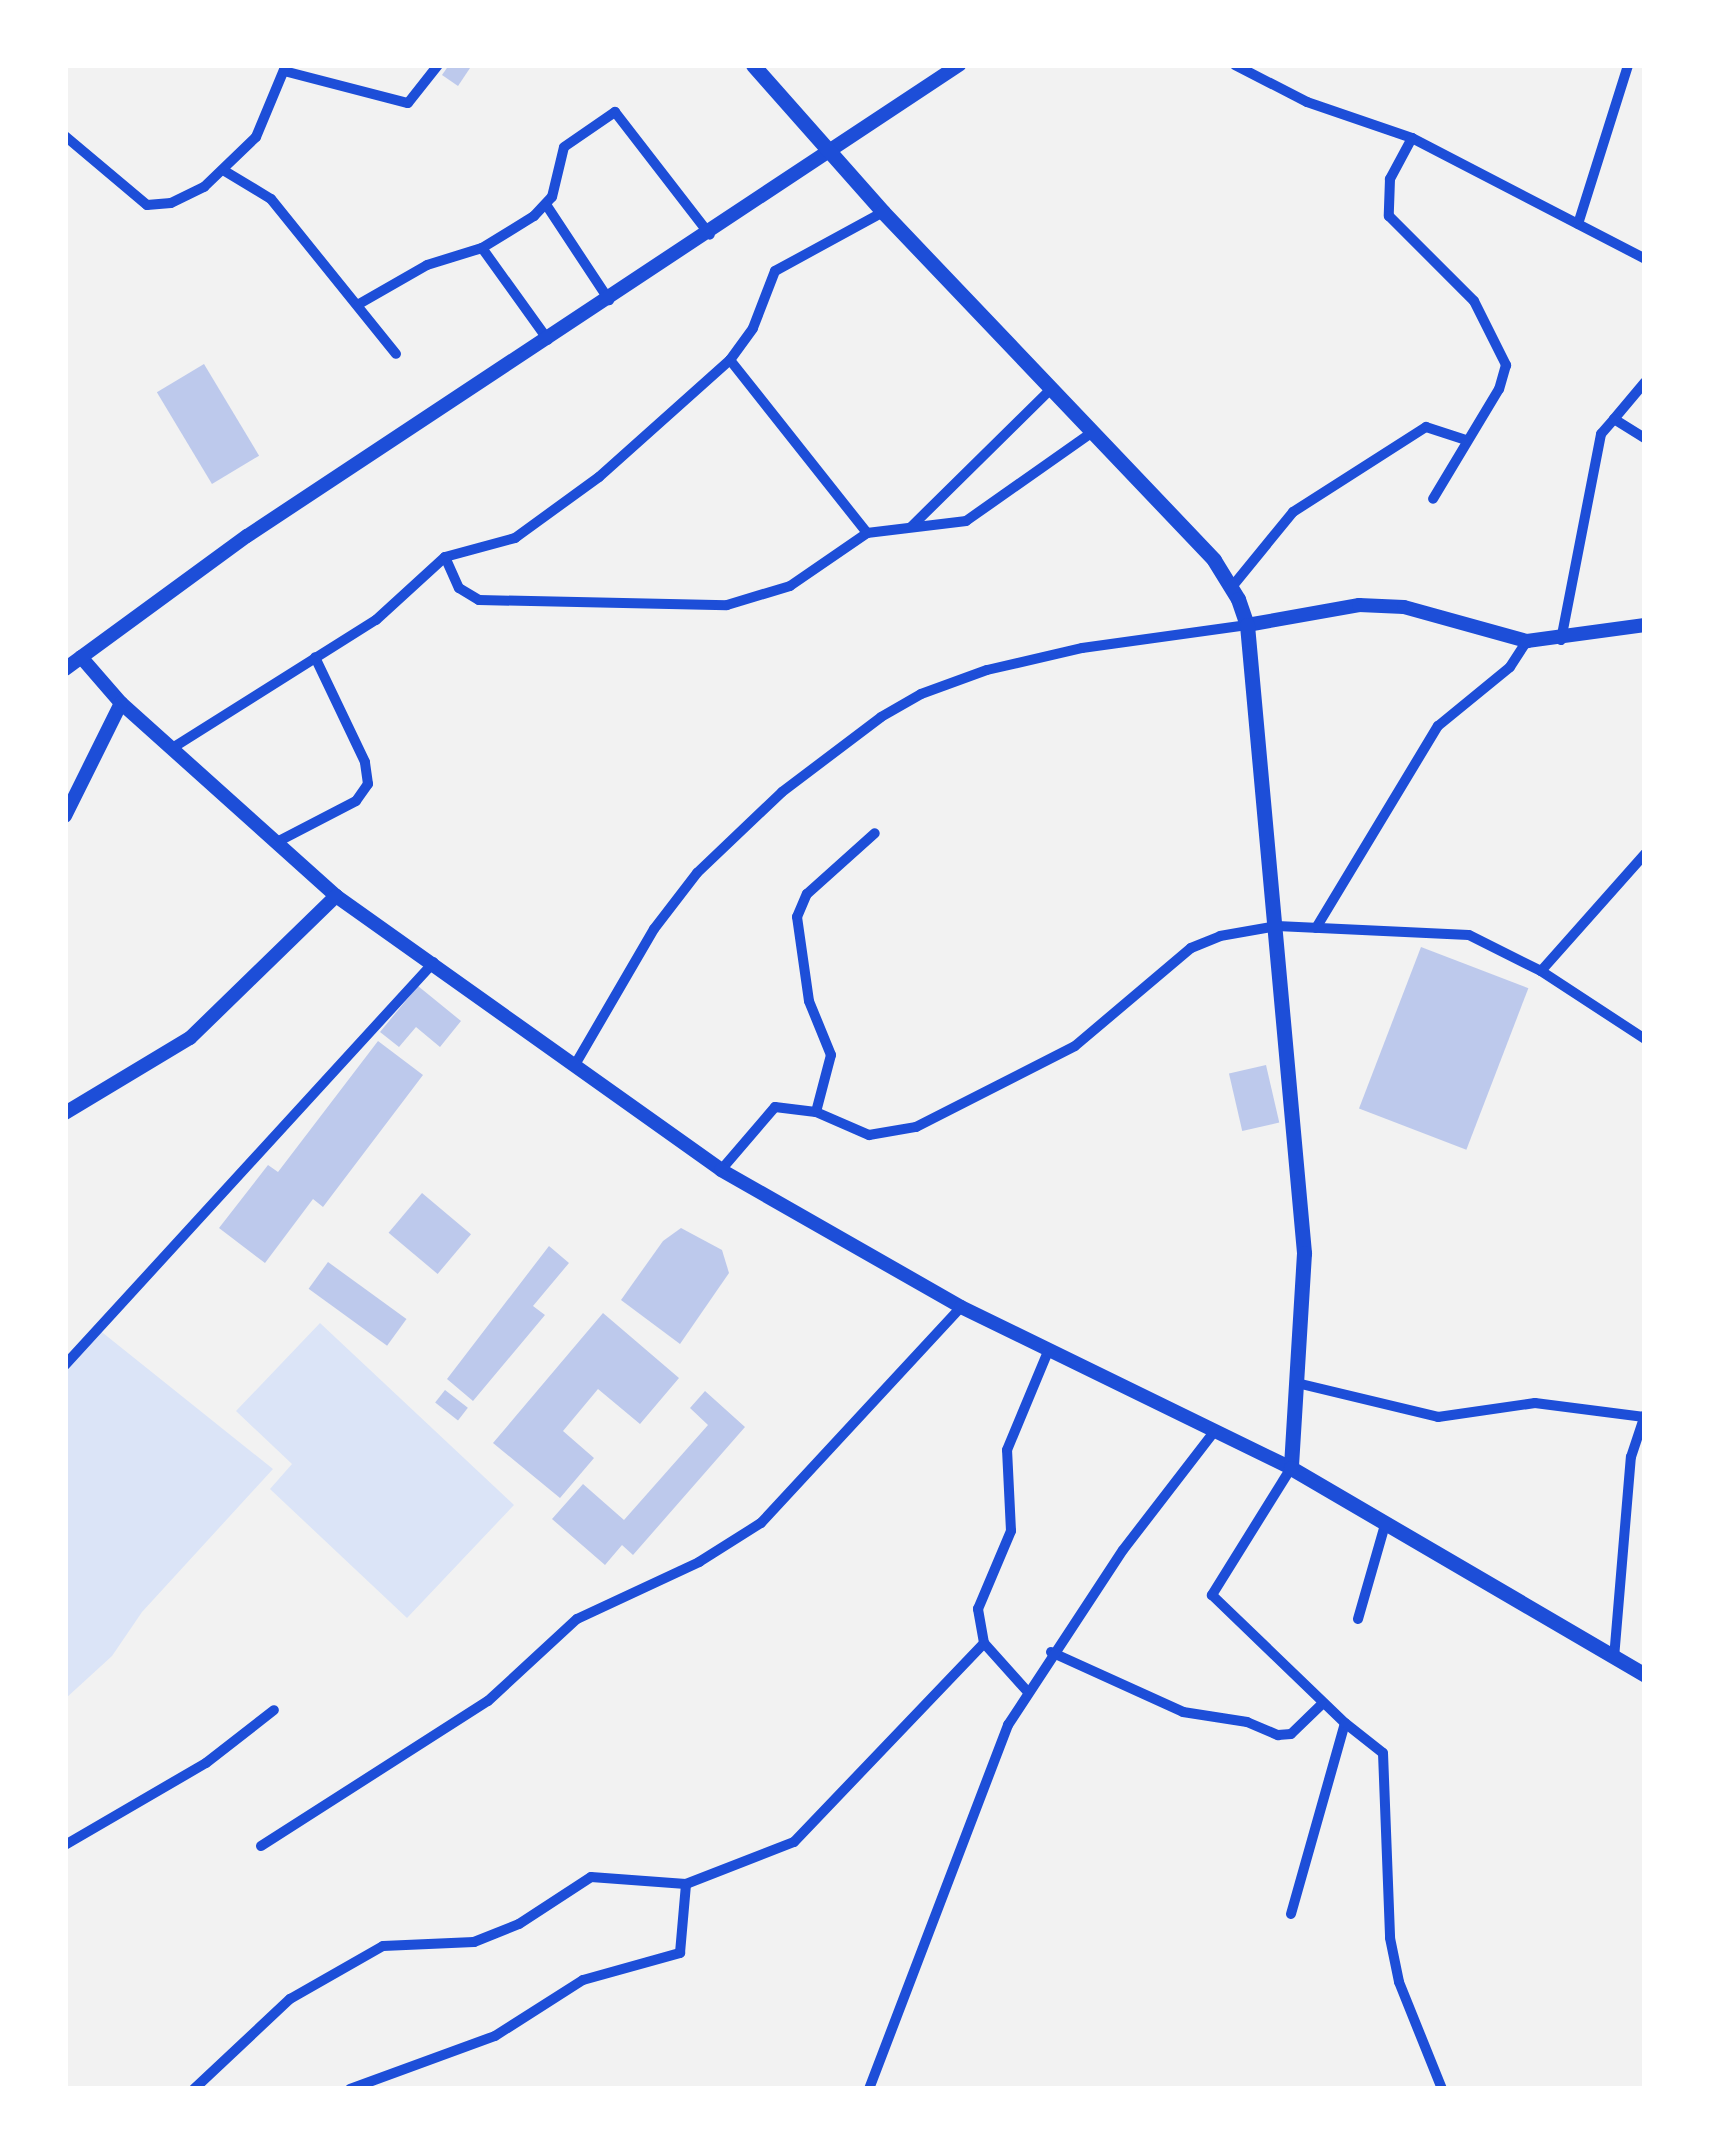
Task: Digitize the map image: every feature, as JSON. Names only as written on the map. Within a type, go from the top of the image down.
[{"type":"main road","points":[[753,65],[882,212],[1214,560],[1247,625],[1304,1254],[1301,1384],[1291,1468],[1645,1676]]},
{"type":"street","points":[[65,136],[153,207],[189,195],[224,170],[256,137],[285,68],[408,103],[438,65]]},
{"type":"street","points":[[65,669],[247,536],[831,156],[960,65]]},
{"type":"street","points":[[1236,65],[1307,102],[1412,138],[1645,258]]},
{"type":"street","points":[[1578,224],[1628,65]]},
{"type":"street","points":[[360,304],[427,265],[482,248],[547,206],[564,147],[616,112],[710,235]]},
{"type":"street","points":[[1412,138],[1390,179],[1389,216],[1474,302],[1506,365],[1499,389],[1434,499]]},
{"type":"street","points":[[224,170],[271,200],[360,304],[396,354]]},
{"type":"street","points":[[547,206],[610,300]]},
{"type":"street","points":[[174,747],[376,620],[445,557],[515,538],[599,477],[730,360],[753,328],[775,270],[882,212]]},
{"type":"street","points":[[482,248],[548,340]]},
{"type":"street","points":[[730,360],[866,533]]},
{"type":"street","points":[[1561,641],[1592,464],[1601,434],[1645,382]]},
{"type":"street","points":[[910,528],[1052,388]]},
{"type":"street","points":[[1614,419],[1645,438]]},
{"type":"street","points":[[1231,588],[1293,512],[1426,427],[1466,440]]},
{"type":"street","points":[[445,557],[458,588],[478,600],[699,608],[762,598],[790,586],[866,533],[966,521],[1090,434]]},
{"type":"street","points":[[576,1063],[654,929],[697,873],[782,792],[881,717],[921,694],[987,670],[1082,648],[1378,605],[1527,642],[1561,641],[1645,625]]},
{"type":"street","points":[[1316,928],[1438,726],[1510,667],[1527,642]]},
{"type":"street","points":[[278,842],[356,801],[368,784],[365,762],[316,656]]},
{"type":"street","points":[[82,657],[121,703],[336,896],[576,1063],[721,1170],[962,1306],[1291,1468],[1212,1595],[1385,1760],[1390,1938],[1398,1982],[1442,2089]]},
{"type":"street","points":[[65,816],[121,703]]},
{"type":"street","points":[[816,1112],[831,1055],[809,1001],[797,917],[807,894],[874,833]]},
{"type":"street","points":[[1542,970],[1645,854]]},
{"type":"street","points":[[65,1113],[190,1038],[336,896]]},
{"type":"street","points":[[721,1170],[774,1107],[816,1112],[870,1135],[916,1127],[1075,1046],[1191,948],[1220,936],[1276,926],[1382,936],[1445,930],[1542,970],[1645,1038]]},
{"type":"street","points":[[65,1365],[434,962]]},
{"type":"street","points":[[261,1846],[488,1701],[577,1619],[699,1562],[761,1523],[962,1306]]},
{"type":"street","points":[[1027,1691],[984,1643],[978,1609],[1005,1554],[1013,1515],[1008,1450],[1049,1349]]},
{"type":"street","points":[[1301,1384],[1438,1417],[1536,1403],[1645,1416],[1631,1457],[1614,1658]]},
{"type":"street","points":[[869,2089],[1008,1725],[1051,1652],[1214,1432]]},
{"type":"street","points":[[1358,1619],[1385,1525]]},
{"type":"street","points":[[194,2089],[290,2000],[383,1946],[498,1934],[592,1877],[686,1884],[794,1842],[984,1643]]},
{"type":"street","points":[[1051,1652],[1182,1712],[1247,1722],[1278,1735],[1291,1734],[1322,1704]]},
{"type":"street","points":[[65,1845],[206,1763],[274,1710]]},
{"type":"street","points":[[1291,1914],[1345,1723]]},
{"type":"street","points":[[350,2089],[494,2036],[583,1980],[680,1952],[686,1884]]},
{"type":"shaded area","points":[[320,1323],[514,1505],[407,1618],[270,1489],[292,1464],[236,1411]]},
{"type":"shaded area","points":[[98,1329],[273,1469],[142,1612],[112,1656],[65,1699],[65,1367]]},
{"type":"building","points":[[449,65],[472,65],[458,86],[442,75]]},
{"type":"building","points":[[204,364],[259,456],[212,484],[157,392]]},
{"type":"building","points":[[1421,947],[1528,988],[1466,1150],[1359,1109]]},
{"type":"building","points":[[418,986],[461,1021],[440,1047],[416,1027],[399,1047],[380,1032]]},
{"type":"building","points":[[378,1041],[423,1075],[323,1207],[313,1199],[265,1263],[219,1228],[268,1165],[278,1172]]},
{"type":"building","points":[[1266,1065],[1279,1122],[1242,1131],[1229,1074]]},
{"type":"building","points":[[422,1193],[471,1234],[438,1274],[389,1233]]},
{"type":"building","points":[[681,1228],[722,1250],[729,1273],[680,1344],[621,1300],[663,1241]]},
{"type":"building","points":[[549,1246],[569,1263],[533,1306],[545,1315],[473,1401],[447,1379]]},
{"type":"building","points":[[328,1262],[406,1319],[387,1346],[309,1289]]},
{"type":"building","points":[[603,1313],[679,1378],[640,1424],[598,1389],[563,1431],[594,1458],[560,1498],[493,1443]]},
{"type":"building","points":[[445,1390],[468,1408],[458,1420],[435,1403]]},
{"type":"building","points":[[705,1391],[745,1427],[633,1555],[622,1545],[605,1565],[552,1519],[583,1484],[624,1520],[708,1425],[690,1408]]}]
